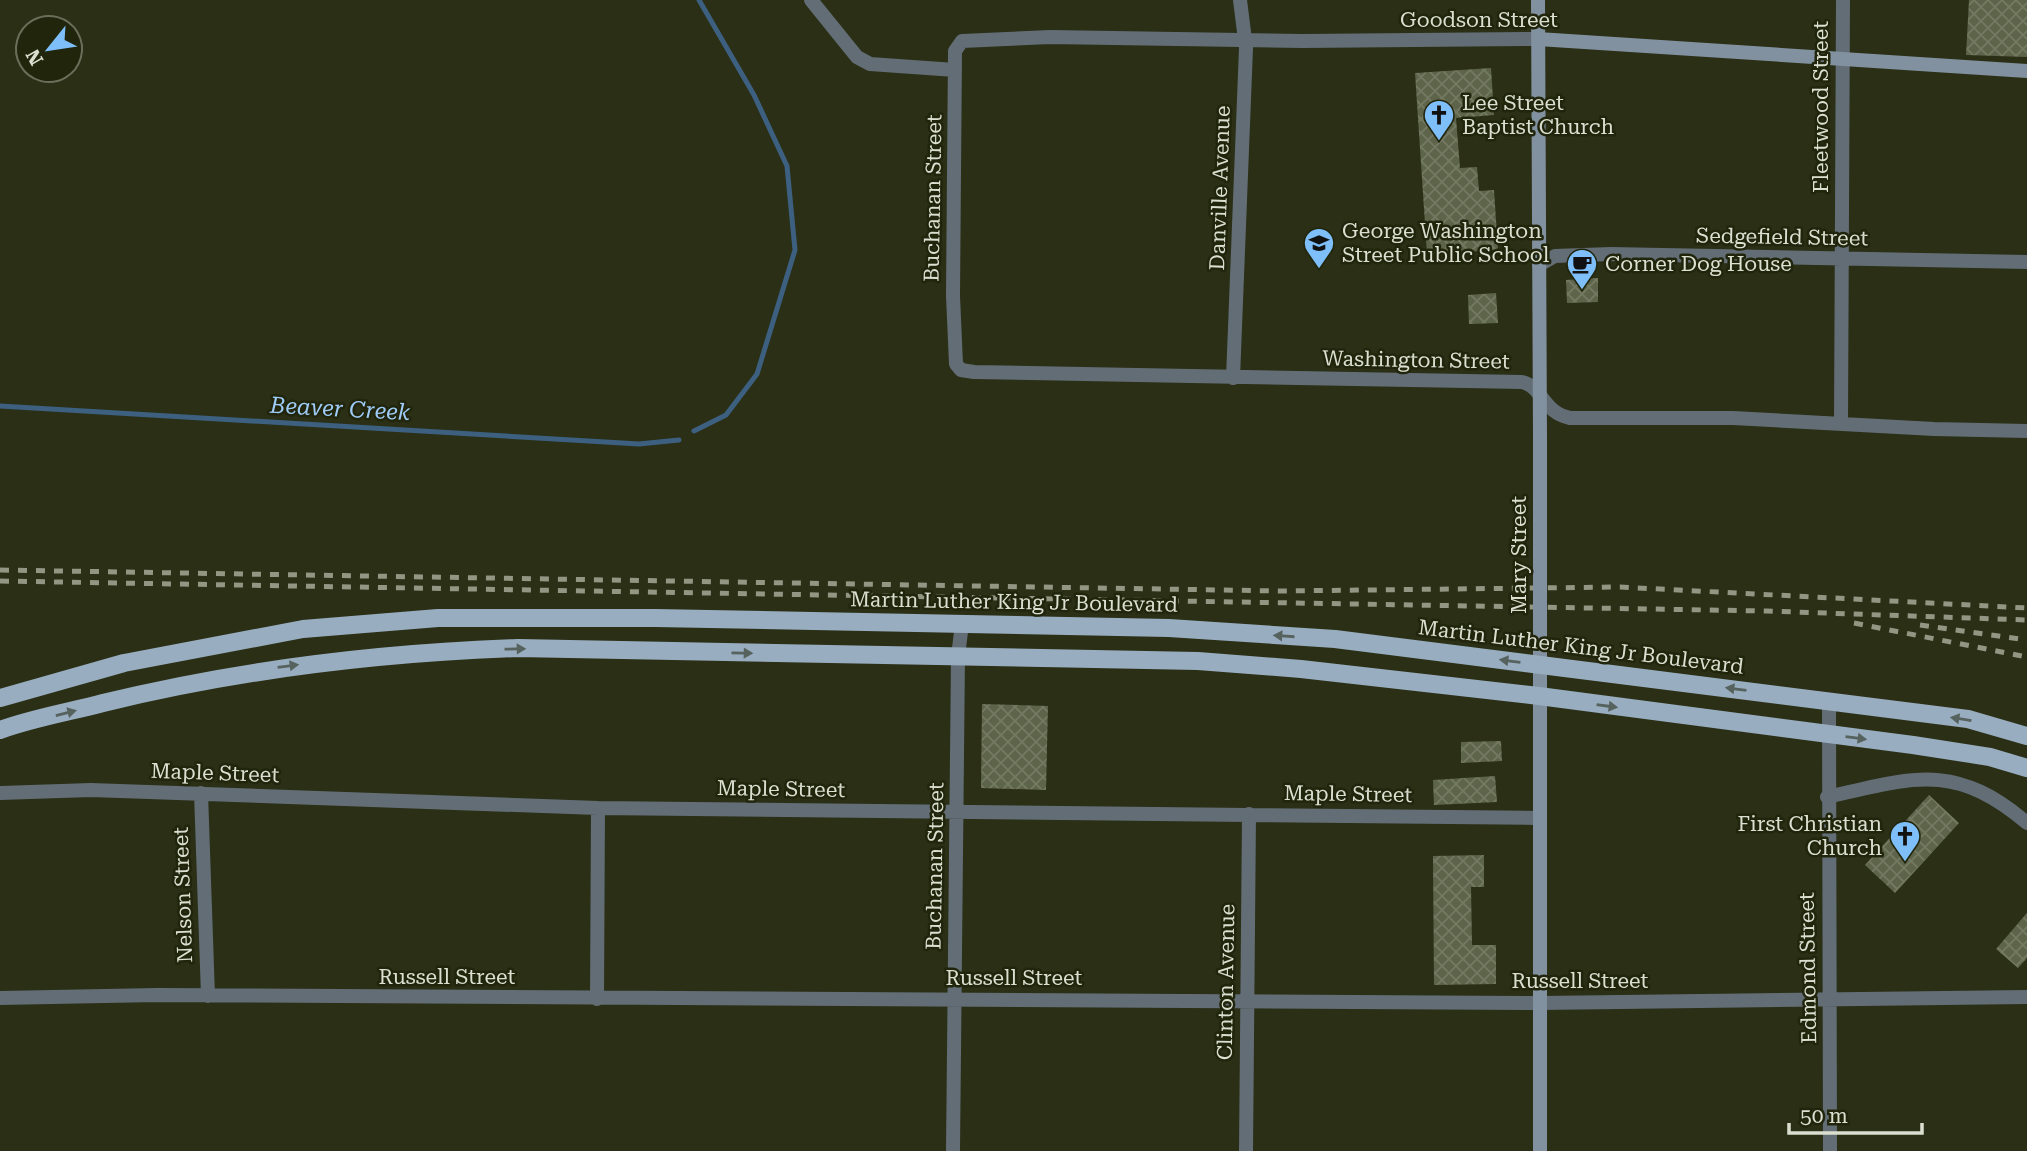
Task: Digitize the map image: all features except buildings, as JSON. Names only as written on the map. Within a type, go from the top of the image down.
[{"type":"main road","name":"Mary Street","points":[[1538,0],[1540,1151]]},
{"type":"main road","name":"Goodson Street","points":[[1538,39],[1844,62],[2027,71]]},
{"type":"main road","name":"Martin Luther King Jr Boulevard","points":[[0,698],[124,663],[201,646],[370,622],[438,618],[655,618],[1169,628],[1335,639],[1968,719],[2027,736]]},
{"type":"main road","points":[[0,730],[192,681],[349,658],[518,648],[958,656],[1198,661],[1301,669],[1539,696],[1829,734],[1990,757],[2027,768]]},
{"type":"street","points":[[811,0],[858,57],[870,64],[955,71]]},
{"type":"street","name":"Danville Avenue","points":[[1233,378],[1245,40],[1240,0]]},
{"type":"street","name":"Fleetwood Street","points":[[1840,424],[1843,0]]},
{"type":"street","name":"Goodson Street","points":[[955,71],[956,45],[967,40],[1050,37],[1245,40],[1538,39]]},
{"type":"street","name":"Buchanan Street","points":[[954,327],[955,71]]},
{"type":"street","name":"Sedgefield Street","points":[[1539,265],[1555,256],[1600,254],[2027,262]]},
{"type":"street","name":"Washington Street","points":[[954,327],[955,357],[961,370],[1233,378],[1522,382],[1532,387],[1551,412],[1570,418],[1733,418],[2027,431]]},
{"type":"street","name":"Buchanan Street","points":[[953,1151],[958,656],[962,624]]},
{"type":"street","name":"Edmond Street","points":[[1829,701],[1827,797],[1830,1151]]},
{"type":"street","points":[[1827,797],[1905,780],[1947,779],[1986,794],[2027,823]]},
{"type":"street","name":"Maple Street","points":[[0,793],[201,793],[598,808],[1539,818]]},
{"type":"street","name":"Nelson Street","points":[[201,793],[208,996]]},
{"type":"street","points":[[597,999],[598,808]]},
{"type":"street","name":"Clinton Avenue","points":[[1246,1151],[1249,814]]},
{"type":"street","name":"Russell Street","points":[[0,998],[208,996],[1540,1003],[2027,997]]},
{"type":"waterway","name":"Beaver Creek","points":[[694,431],[726,415],[757,374],[795,250],[787,166],[754,95],[699,0]]},
{"type":"waterway","name":"Beaver Creek","points":[[0,406],[639,444],[679,440]]},
{"type":"railway","points":[[0,570],[1282,591],[1620,587],[2027,608]]},
{"type":"railway","points":[[0,581],[1767,611],[2027,620]]},
{"type":"railway","points":[[1854,623],[2027,657]]},
{"type":"railway","points":[[1920,625],[2027,640]]},
{"type":"place","name":"Lee Street Baptist Church","points":[[1439,142]]},
{"type":"place","name":"George Washington Street Public School","points":[[1319,270]]},
{"type":"place","name":"Corner Dog House","points":[[1582,291]]},
{"type":"place","name":"First Christian Church","points":[[1905,863]]}]
